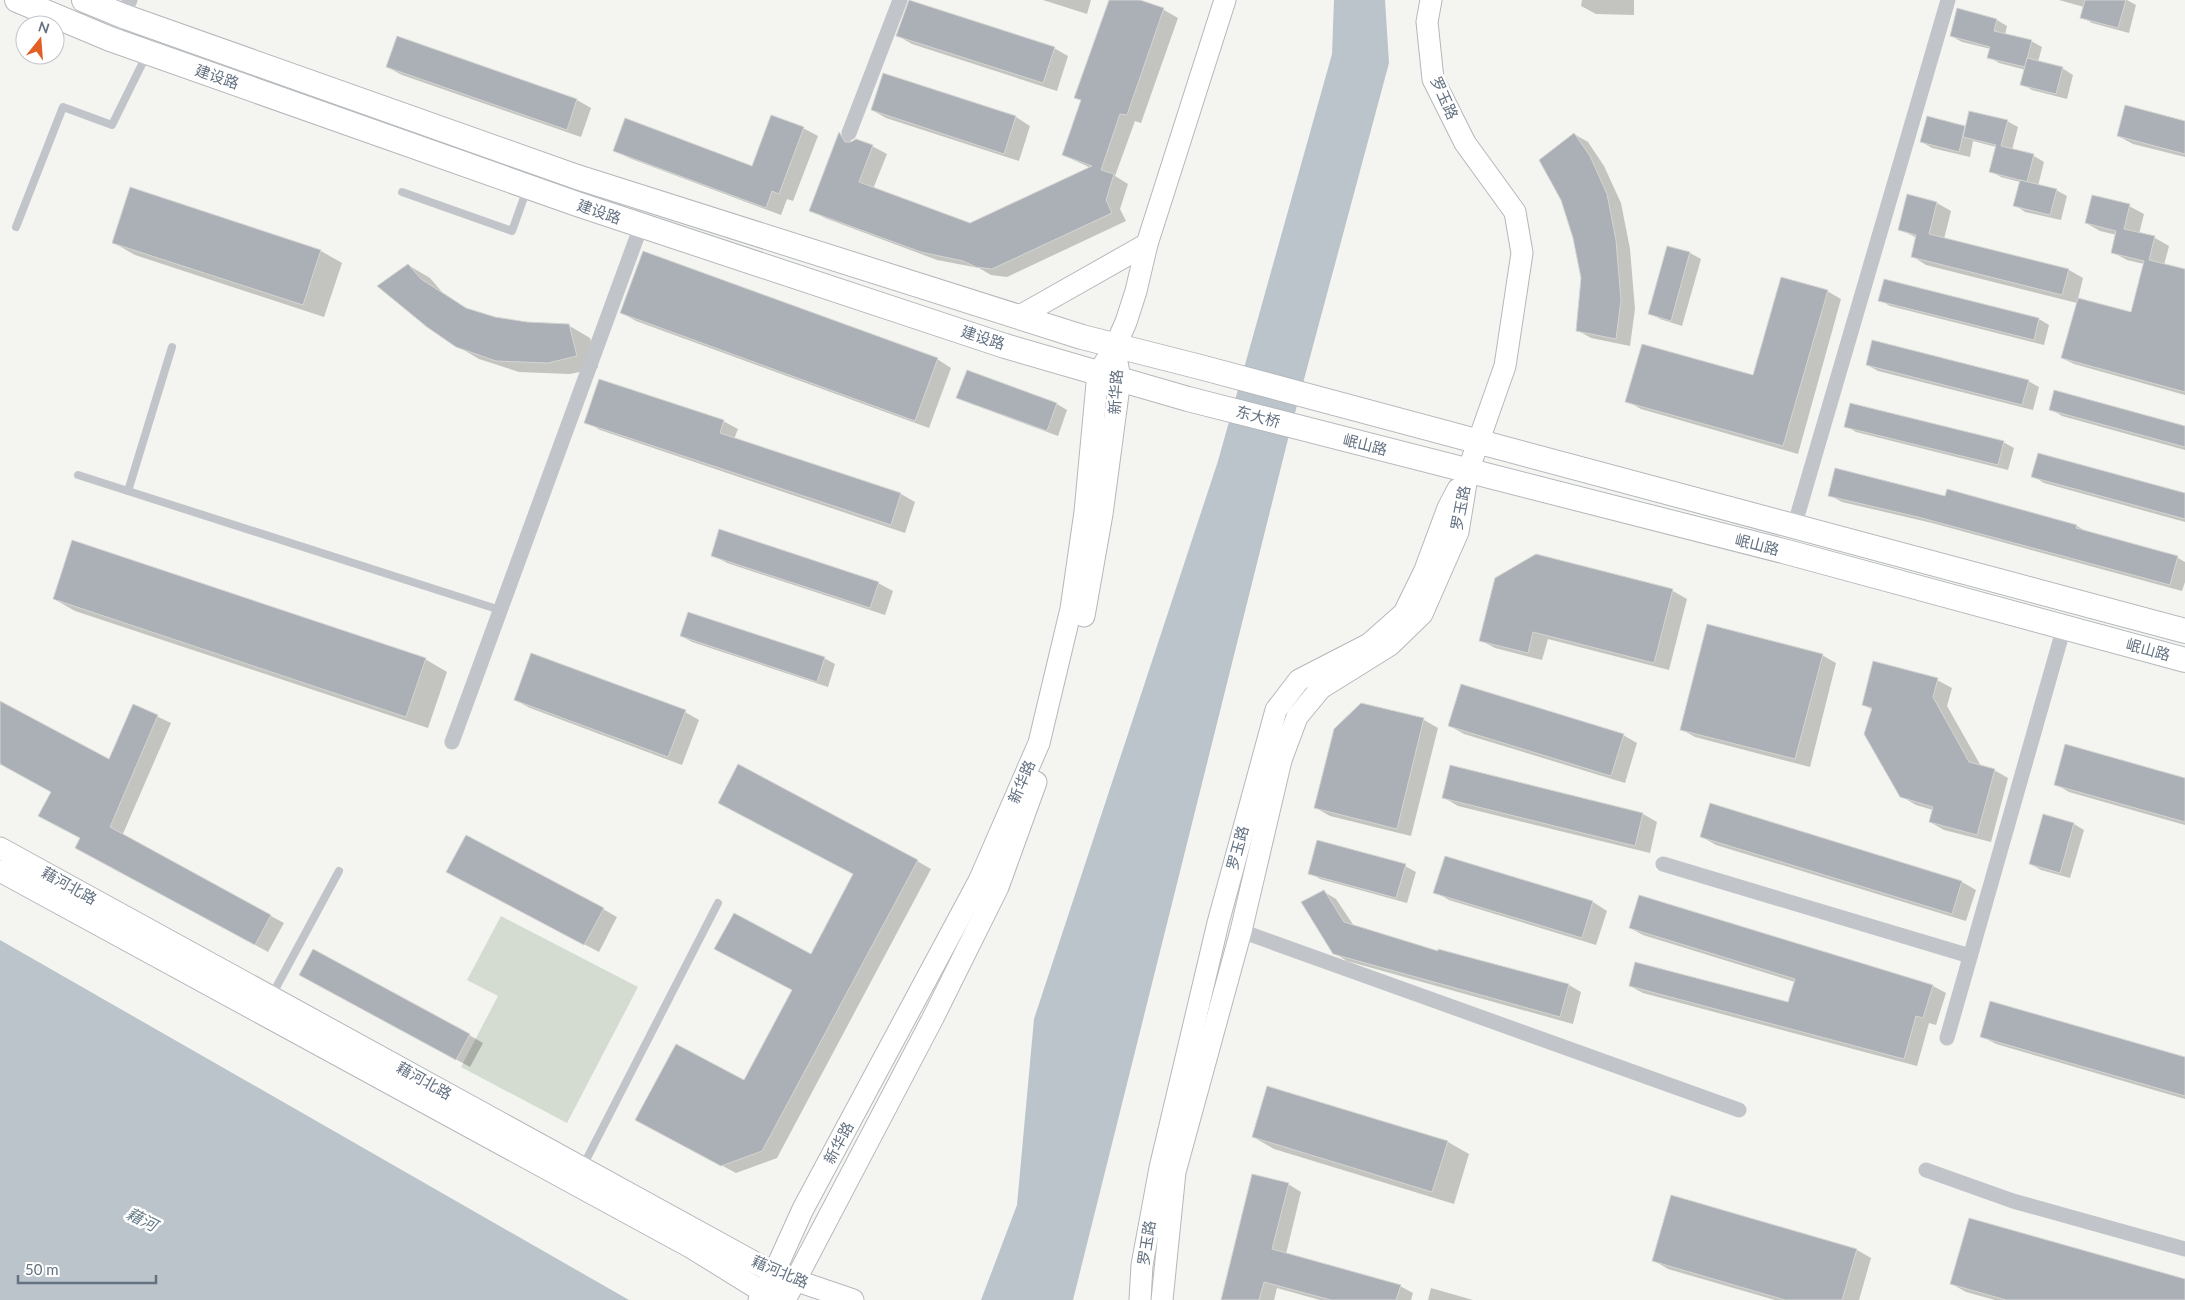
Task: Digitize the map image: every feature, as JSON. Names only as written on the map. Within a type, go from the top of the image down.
[{"type":"main road","name":"建设路","points":[[17,0],[148,53],[640,226],[1005,346],[1188,399]]},
{"type":"main road","name":"建设路","points":[[84,0],[126,8],[577,177],[1116,347],[1200,367],[1335,404]]},
{"type":"main road","points":[[1018,317],[1147,244],[1225,0]]},
{"type":"main road","name":"罗玉路","points":[[1162,1300],[1175,1172],[1240,930],[1281,760],[1297,717],[1321,688],[1390,645],[1422,614],[1458,532],[1468,471],[1505,366],[1522,253],[1515,212],[1465,143],[1433,79],[1427,22],[1431,0]]},
{"type":"main road","name":"新华路","points":[[761,1296],[804,1209],[979,881],[1039,743],[1071,609],[1085,512],[1109,376],[1116,347],[1136,291],[1147,244]]},
{"type":"main road","name":"新华路","points":[[789,1295],[934,1016],[998,887],[1044,760],[1086,607],[1102,514],[1109,376]]},
{"type":"main road","name":"东大桥","points":[[1188,399],[1328,435]]},
{"type":"main road","name":"岷山路","points":[[1335,404],[2185,631]]},
{"type":"main road","name":"岷山路","points":[[1328,435],[1787,552],[2185,660]]},
{"type":"main road","name":"罗玉路","points":[[1140,1300],[1142,1265],[1160,1168],[1221,913],[1276,710],[1299,680],[1369,644],[1404,613],[1425,570],[1448,508],[1468,471]]},
{"type":"main road","name":"藉河北路","points":[[0,848],[774,1273],[789,1295]]},
{"type":"main road","name":"藉河北路","points":[[0,871],[692,1248],[761,1296],[789,1295],[853,1300]]},
{"type":"street","points":[[849,133],[900,0]]},
{"type":"street","points":[[1794,527],[1948,0]]},
{"type":"street","points":[[110,39],[126,8]]},
{"type":"street","points":[[452,742],[640,226]]},
{"type":"street","points":[[1947,1038],[2064,627]]},
{"type":"street","points":[[1663,864],[1970,956]]},
{"type":"street","points":[[1240,930],[1739,1110]]},
{"type":"street","points":[[1926,1170],[2013,1201],[2185,1250]]},
{"type":"lane","points":[[16,227],[63,107],[112,125],[148,53]]},
{"type":"lane","points":[[402,192],[512,231],[528,187]]},
{"type":"lane","points":[[128,491],[172,347]]},
{"type":"lane","points":[[78,475],[500,610]]},
{"type":"lane","points":[[271,997],[339,871]]},
{"type":"lane","points":[[582,1168],[718,903]]},
{"type":"shaded area","points":[[501,916],[638,987],[567,1123],[461,1067],[498,996],[467,980]]},
{"type":"water","points":[[1334,0],[1385,0],[1389,63],[1288,439],[1073,1300],[981,1300],[1017,1205],[1034,1019],[1218,461],[1332,54]]},
{"type":"water","name":"藉河","points":[[0,940],[629,1300],[0,1300]]},
{"type":"building","points":[[909,0],[1055,47],[1043,83],[896,36]]},
{"type":"building","points":[[1109,0],[1140,0],[1164,8],[1127,115],[1120,114],[1101,170],[1114,174],[1106,200],[1112,213],[992,269],[976,267],[963,261],[921,252],[809,211],[839,132],[845,142],[851,142],[856,139],[873,145],[859,182],[970,223],[1092,166],[1062,155],[1081,100],[1074,98]]},
{"type":"building","points":[[2085,0],[2126,0],[2118,28],[2080,18]]},
{"type":"building","points":[[1957,8],[1997,19],[1994,31],[2032,40],[2025,67],[1987,58],[1990,47],[1950,36]]},
{"type":"building","points":[[397,36],[577,99],[567,130],[386,67]]},
{"type":"building","points":[[2027,58],[2063,67],[2056,94],[2020,85]]},
{"type":"building","points":[[883,73],[1016,116],[1004,154],[871,110]]},
{"type":"building","points":[[2125,105],[2185,121],[2185,154],[2117,136]]},
{"type":"building","points":[[1969,111],[2008,120],[2001,146],[2034,154],[2027,182],[1989,172],[1996,145],[1963,137]]},
{"type":"building","points":[[771,115],[804,127],[779,194],[772,191],[766,208],[613,151],[625,118],[752,166]]},
{"type":"building","points":[[1927,116],[1965,126],[1959,152],[1920,142]]},
{"type":"building","points":[[1574,133],[1590,156],[1607,194],[1616,240],[1621,300],[1616,339],[1576,331],[1581,278],[1573,238],[1561,200],[1539,160]]},
{"type":"building","points":[[2020,180],[2057,189],[2050,215],[2013,206]]},
{"type":"building","points":[[130,187],[321,250],[303,305],[112,243]]},
{"type":"building","points":[[1907,194],[1937,202],[1929,234],[2069,269],[2062,295],[1911,257],[1916,235],[1898,230]]},
{"type":"building","points":[[2092,195],[2130,204],[2124,229],[2155,236],[2149,260],[2185,269],[2185,392],[2061,358],[2078,298],[2131,312],[2144,261],[2111,253],[2116,231],[2085,223]]},
{"type":"building","points":[[1667,246],[1690,252],[1671,321],[1648,314]]},
{"type":"building","points":[[643,251],[938,358],[915,421],[620,313]]},
{"type":"building","points":[[408,264],[421,279],[466,308],[495,317],[527,322],[569,324],[577,356],[548,363],[496,361],[456,347],[427,327],[377,286]]},
{"type":"building","points":[[1781,277],[1828,290],[1783,446],[1625,402],[1642,344],[1753,375]]},
{"type":"building","points":[[1884,279],[2039,318],[2034,340],[1878,301]]},
{"type":"building","points":[[1872,340],[2029,380],[2022,405],[1866,365]]},
{"type":"building","points":[[967,370],[1057,403],[1047,431],[956,398]]},
{"type":"building","points":[[599,379],[724,420],[720,433],[901,493],[891,525],[584,423]]},
{"type":"building","points":[[2054,390],[2185,426],[2185,447],[2049,410]]},
{"type":"building","points":[[1850,403],[2004,441],[1998,465],[1844,427]]},
{"type":"building","points":[[2038,453],[2185,493],[2185,519],[2031,477]]},
{"type":"building","points":[[1835,468],[1945,496],[1947,489],[2077,525],[2076,528],[2178,556],[2170,585],[1918,517],[1828,496]]},
{"type":"building","points":[[719,529],[879,582],[870,608],[711,556]]},
{"type":"building","points":[[72,540],[426,658],[406,717],[53,599]]},
{"type":"building","points":[[1536,554],[1673,589],[1654,663],[1533,632],[1528,653],[1479,641],[1495,578]]},
{"type":"building","points":[[688,612],[825,657],[817,682],[680,636]]},
{"type":"building","points":[[1707,624],[1823,654],[1795,759],[1680,730]]},
{"type":"building","points":[[531,653],[686,710],[668,757],[514,700]]},
{"type":"building","points":[[1873,661],[1938,678],[1933,697],[1969,762],[1995,769],[1977,835],[1929,822],[1933,807],[1900,797],[1864,734],[1872,708],[1862,705]]},
{"type":"building","points":[[1461,684],[1624,734],[1611,776],[1448,726]]},
{"type":"building","points":[[0,701],[109,759],[133,704],[158,715],[110,827],[271,915],[255,945],[75,848],[80,838],[38,816],[51,792],[0,764]]},
{"type":"building","points":[[1361,703],[1424,718],[1397,829],[1314,808],[1334,729]]},
{"type":"building","points":[[2065,744],[2185,778],[2185,822],[2054,785]]},
{"type":"building","points":[[738,764],[918,860],[762,1151],[721,1166],[635,1120],[676,1044],[744,1080],[792,990],[714,949],[734,913],[811,954],[853,874],[718,803]]},
{"type":"building","points":[[1450,765],[1643,813],[1635,846],[1442,798]]},
{"type":"building","points":[[1710,803],[1962,881],[1952,914],[1700,837]]},
{"type":"building","points":[[2043,814],[2074,823],[2060,873],[2029,864]]},
{"type":"building","points":[[466,835],[604,908],[584,945],[446,872]]},
{"type":"building","points":[[1317,840],[1406,864],[1396,898],[1308,874]]},
{"type":"building","points":[[1445,856],[1593,901],[1582,938],[1433,893]]},
{"type":"building","points":[[1324,890],[1344,922],[1438,951],[1438,949],[1569,984],[1560,1017],[1333,954],[1301,902]]},
{"type":"building","points":[[1639,895],[1933,985],[1923,1018],[1916,1016],[1904,1059],[1629,986],[1635,962],[1788,1002],[1795,979],[1629,928]]},
{"type":"building","points":[[313,949],[470,1034],[456,1060],[299,975]]},
{"type":"building","points":[[1990,1001],[2185,1057],[2185,1096],[1980,1037]]},
{"type":"building","points":[[1267,1086],[1448,1141],[1432,1192],[1252,1137]]},
{"type":"building","points":[[1252,1174],[1289,1183],[1272,1249],[1401,1285],[1396,1300],[1331,1300],[1264,1282],[1259,1300],[1221,1300]]},
{"type":"building","points":[[1671,1195],[1857,1249],[1842,1300],[1785,1300],[1652,1261]]},
{"type":"building","points":[[1969,1218],[2185,1279],[2185,1300],[2006,1300],[1950,1284]]}]
